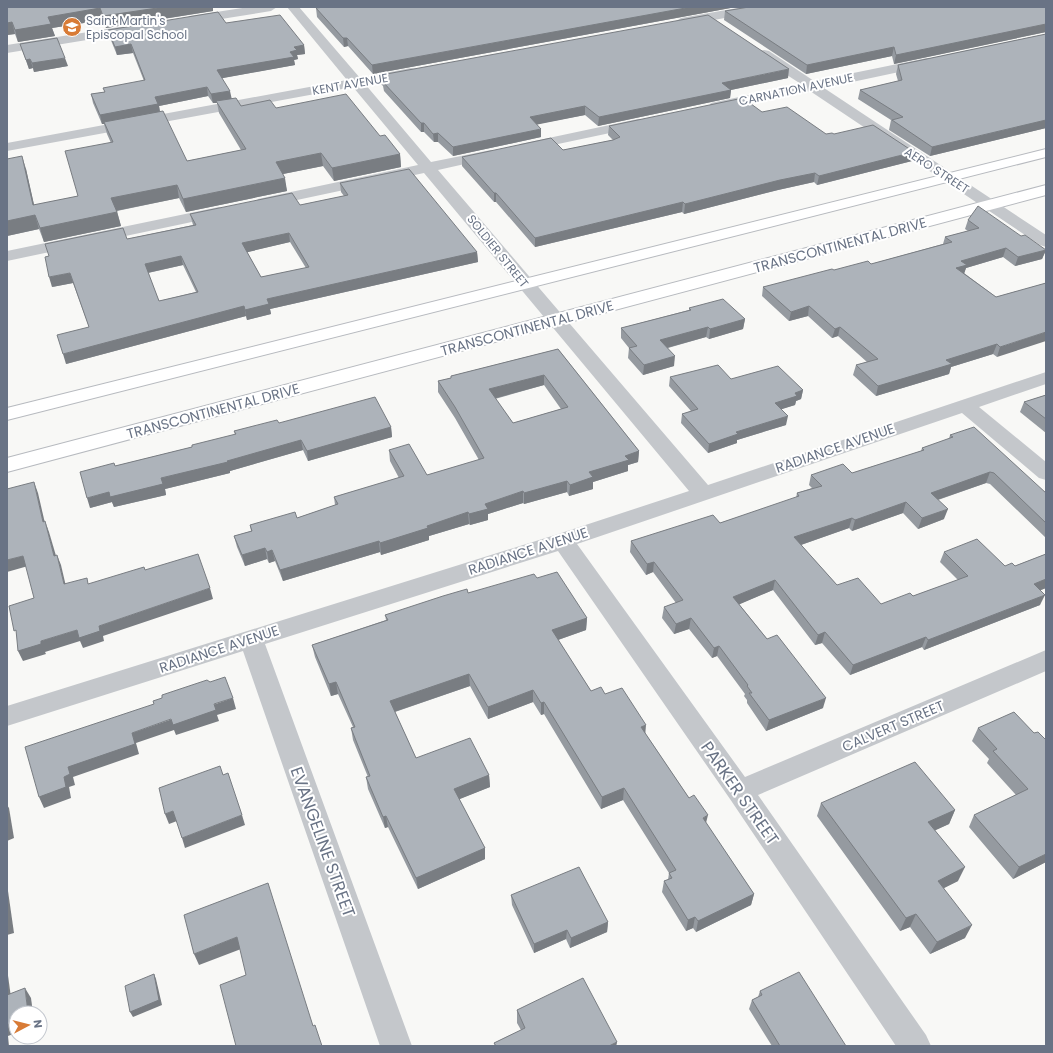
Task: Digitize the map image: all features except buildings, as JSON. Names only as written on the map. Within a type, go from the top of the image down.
[{"type":"street","points":[[178,22],[271,7]]},
{"type":"street","name":"SOLDIER STREET","points":[[293,7],[429,167],[556,321],[703,493]]},
{"type":"street","points":[[670,24],[763,7]]},
{"type":"street","points":[[709,17],[728,30]]},
{"type":"street","points":[[7,49],[146,27]]},
{"type":"street","name":"AERO STREET","points":[[754,47],[810,86],[1046,242]]},
{"type":"street","name":"CARNATION AVENUE","points":[[701,109],[940,59]]},
{"type":"street","name":"KENT AVENUE","points":[[7,147],[424,70]]},
{"type":"street","points":[[249,205],[655,119]]},
{"type":"street","points":[[7,414],[525,284],[699,242],[1046,153]]},
{"type":"street","name":"TRANSCONTINENTAL DRIVE","points":[[7,465],[556,321],[1046,190]]},
{"type":"street","points":[[7,256],[234,208]]},
{"type":"street","name":"RADIANCE AVENUE","points":[[7,716],[564,541],[1046,378]]},
{"type":"street","points":[[964,405],[1046,473]]},
{"type":"street","name":"PARKER STREET","points":[[564,541],[740,791],[915,1046]]},
{"type":"street","name":"EVANGELINE STREET","points":[[251,639],[396,1046]]},
{"type":"street","name":"CALVERT STREET","points":[[740,791],[1046,660]]},
{"type":"place","name":"Saint Martin's Episcopal School","points":[[72,27]]}]
